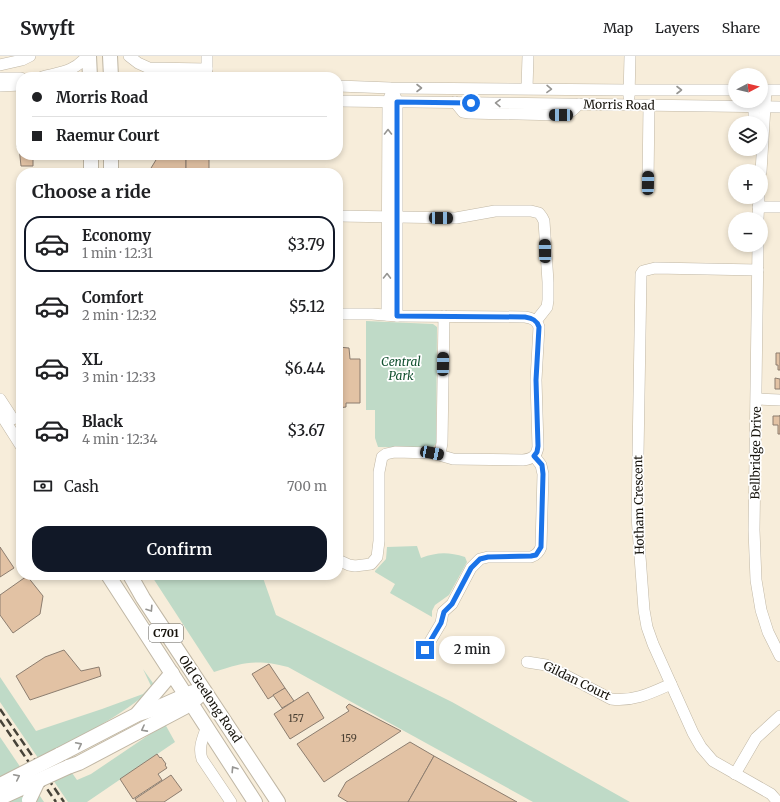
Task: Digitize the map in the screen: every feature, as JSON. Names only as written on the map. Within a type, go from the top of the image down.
[{"type":"main road","points":[[88,56],[90,72]]},
{"type":"main road","points":[[110,56],[111,72]]},
{"type":"main road","name":"Old Geelong Road","points":[[111,580],[255,802]]},
{"type":"main road","name":"Old Geelong Road","points":[[133,580],[143,598],[278,802]]},
{"type":"main road","points":[[138,714],[172,673]]},
{"type":"main road","points":[[0,798],[79,763],[203,689]]},
{"type":"main road","points":[[0,785],[138,714],[188,699]]},
{"type":"main road","points":[[25,802],[29,800],[38,781]]},
{"type":"street","points":[[0,65],[22,60],[30,56]]},
{"type":"street","points":[[64,72],[77,67],[88,56]]},
{"type":"street","points":[[129,56],[138,63],[149,68],[188,72]]},
{"type":"street","points":[[207,56],[208,72]]},
{"type":"street","points":[[527,88],[528,56]]},
{"type":"street","points":[[629,105],[630,56]]},
{"type":"street","points":[[0,78],[16,78]]},
{"type":"street","points":[[0,86],[16,86]]},
{"type":"street","name":"Morris Road","points":[[343,86],[392,88],[728,90]]},
{"type":"street","points":[[392,88],[392,316]]},
{"type":"street","points":[[768,90],[780,90]]},
{"type":"street","points":[[343,101],[393,102]]},
{"type":"street","name":"Morris Road","points":[[393,102],[455,102],[463,112],[469,113],[561,115],[572,112],[579,104],[728,104]]},
{"type":"street","points":[[648,183],[649,105]]},
{"type":"street","name":"Morris Road","points":[[768,106],[780,107]]},
{"type":"street","points":[[762,164],[766,108]]},
{"type":"street","points":[[767,204],[780,207]]},
{"type":"street","points":[[343,216],[456,218],[495,211],[512,210],[539,213],[544,221],[548,300],[546,308],[536,321]]},
{"type":"street","name":"Bellbridge Drive","points":[[758,252],[754,530],[756,580],[761,610],[768,632],[780,656]]},
{"type":"street","name":"Hotham Crescent","points":[[758,270],[655,268],[642,271],[640,278],[637,516],[644,610],[647,628],[693,733],[701,747],[713,761],[771,794],[778,802]]},
{"type":"street","points":[[343,314],[525,317],[536,321],[539,327],[536,380],[538,446],[537,452],[534,456],[529,459],[515,460],[453,459],[440,454],[432,453],[391,452],[386,454],[382,457],[379,472],[378,557],[371,564],[349,565],[343,562]]},
{"type":"street","points":[[440,454],[442,443],[444,316]]},
{"type":"street","points":[[0,399],[5,416],[16,433]]},
{"type":"street","points":[[757,399],[780,400]]},
{"type":"street","points":[[425,650],[441,623],[444,612],[452,604],[471,568],[480,559],[488,557],[531,556],[536,555],[539,552],[541,547],[543,474],[542,465],[534,456]]},
{"type":"street","name":"Gildan Court","points":[[527,662],[537,662],[546,665],[611,700],[632,700],[671,684]]},
{"type":"street","points":[[735,774],[756,738],[780,716]]},
{"type":"street","name":"Old Geelong Road","points":[[207,726],[200,746],[202,759],[231,802]]},
{"type":"green space","name":"Central Park","points":[[366,321],[433,324],[437,327],[436,444],[432,448],[378,447],[375,438],[375,410],[366,410]]},
{"type":"green space","points":[[417,546],[421,558],[438,554],[453,554],[465,557],[467,562],[449,595],[435,605],[432,611],[432,617],[390,593],[395,584],[375,572],[386,559],[387,547]]},
{"type":"green space","points":[[154,580],[264,580],[276,615],[452,702],[630,802],[533,802],[288,667],[259,662],[242,664],[214,672]]},
{"type":"green space","points":[[143,669],[155,686],[128,708],[72,742],[55,749],[77,780],[91,774],[165,724],[175,742],[87,802],[68,802],[0,702],[0,677],[36,731],[143,694],[151,686]]},
{"type":"green space","points":[[0,737],[44,802],[0,802]]},
{"type":"building","points":[[20,160],[33,160],[33,166],[21,166]]},
{"type":"building","points":[[156,160],[186,160],[186,168],[151,168]]},
{"type":"building","points":[[186,160],[209,160],[209,168],[186,168]]},
{"type":"building","points":[[343,347],[349,348],[350,359],[360,359],[360,403],[346,403],[346,407],[343,407]]},
{"type":"building","points":[[776,353],[780,353],[780,370],[778,370],[778,365],[776,365]]},
{"type":"building","points":[[775,378],[780,379],[780,389],[775,389]]},
{"type":"building","points":[[773,416],[780,416],[780,434],[778,434],[778,425],[773,425]]},
{"type":"building","points":[[0,547],[14,568],[0,577]]},
{"type":"building","points":[[21,580],[30,580],[43,596],[40,614],[13,633],[0,615],[0,595]]},
{"type":"building","points":[[64,650],[81,671],[99,667],[101,676],[30,700],[16,676],[45,657]]},
{"type":"building","points":[[269,664],[285,688],[268,699],[252,674]]},
{"type":"building","points":[[285,688],[294,701],[282,708],[273,695]]},
{"type":"building","points":[[308,692],[324,718],[290,739],[274,714]]},
{"type":"building","points":[[349,704],[401,731],[324,782],[297,744],[349,711],[346,707]]},
{"type":"building","points":[[410,742],[434,756],[408,802],[348,802],[338,796],[346,782]]},
{"type":"building","points":[[157,754],[166,764],[165,765],[167,768],[158,774],[162,780],[133,799],[120,779]]},
{"type":"building","points":[[434,756],[517,802],[408,802]]},
{"type":"building","points":[[171,775],[182,790],[164,802],[137,802],[135,799]]},
{"type":"railway","points":[[0,709],[64,802]]},
{"type":"railway","points":[[0,720],[56,802]]},
{"type":"route","points":[[425,650],[441,623],[444,612],[452,604],[474,564],[484,557],[525,557],[536,555],[541,547],[543,474],[542,465],[534,456],[537,452],[538,446],[536,380],[538,324],[531,318],[525,317],[397,316],[397,102],[471,103]]}]
